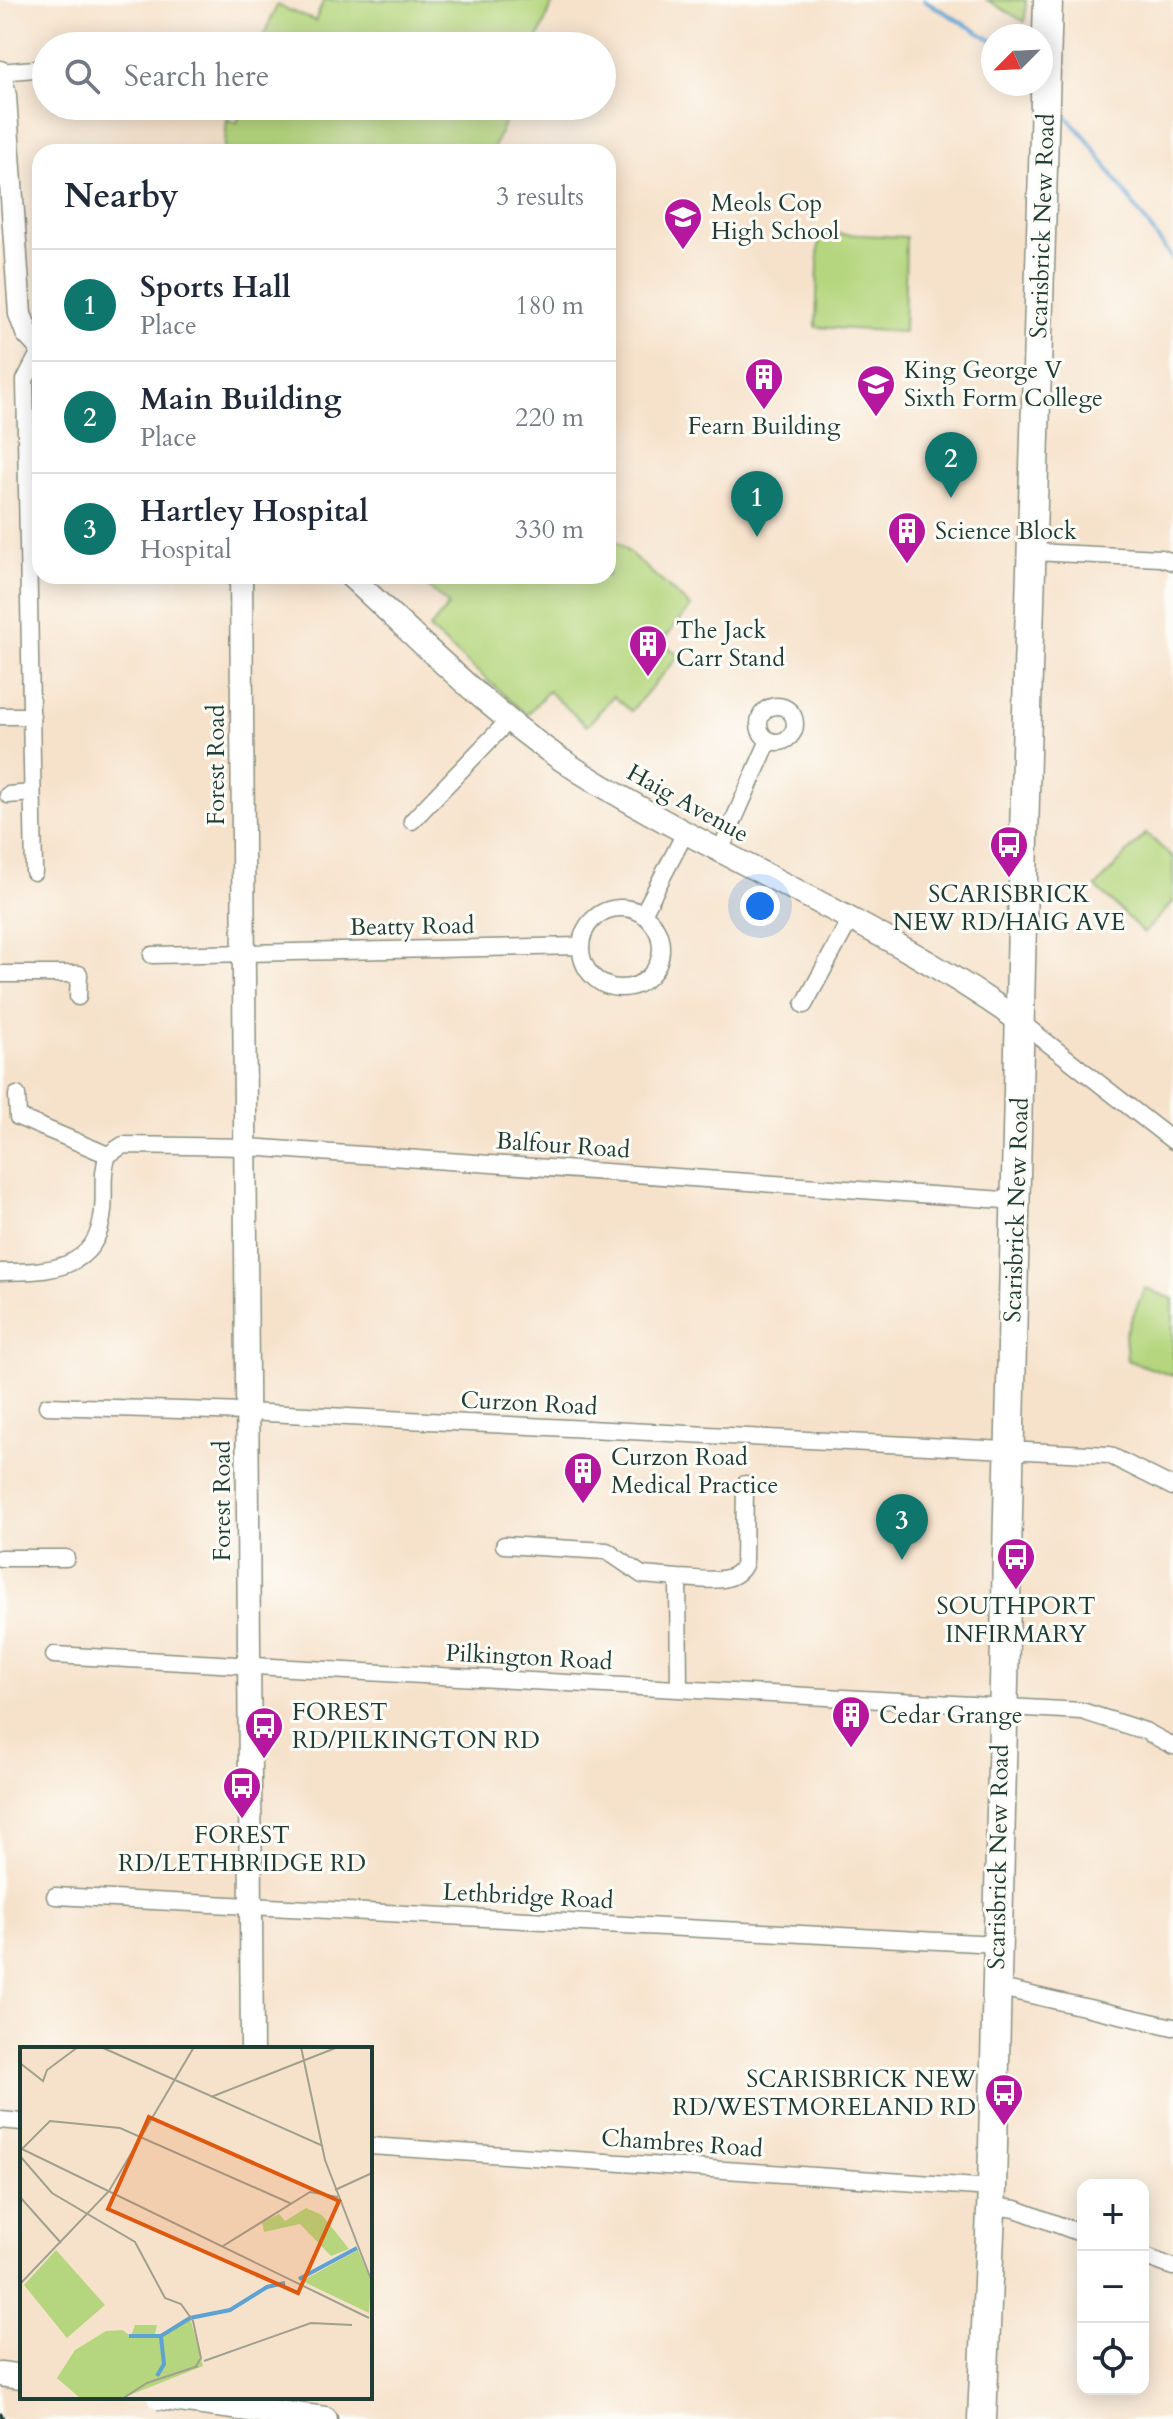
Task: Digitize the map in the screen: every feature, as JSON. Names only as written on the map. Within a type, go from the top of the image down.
[{"type":"highway","name":"Scarisbrick New Road","points":[[982,2419],[991,2197],[1001,1707],[1018,1201],[1048,0]]},
{"type":"main road","points":[[179,2406],[253,2409],[325,2419]]},
{"type":"street","points":[[32,69],[0,72],[20,314],[32,339]]},
{"type":"street","points":[[32,366],[25,380],[34,872]]},
{"type":"street","points":[[1033,552],[1161,558],[1173,562]]},
{"type":"street","name":"Forest Road","points":[[241,584],[248,1147],[252,2047]]},
{"type":"street","name":"Haig Avenue","points":[[359,584],[508,721],[578,770],[684,835],[851,918],[982,994],[1022,1023]]},
{"type":"street","points":[[0,716],[32,716]]},
{"type":"street","points":[[412,821],[508,721]]},
{"type":"street","points":[[720,851],[769,740]]},
{"type":"street","points":[[8,795],[32,793]]},
{"type":"street","points":[[643,914],[684,835]]},
{"type":"street","points":[[620,908],[643,914],[653,924],[661,950],[658,964],[639,984],[612,987],[599,982],[583,960],[581,946],[589,923],[598,915],[620,908]]},
{"type":"street","points":[[804,1005],[851,918]]},
{"type":"street","name":"Beatty Road","points":[[244,953],[581,946]]},
{"type":"street","points":[[152,955],[244,953]]},
{"type":"street","points":[[0,974],[79,974],[78,997]]},
{"type":"street","points":[[1022,1023],[1173,1141]]},
{"type":"street","points":[[0,1272],[48,1272],[78,1261],[101,1225],[104,1166],[108,1155],[18,1117],[17,1095]]},
{"type":"street","name":"Balfour Road","points":[[108,1155],[123,1145],[248,1147],[1018,1201]]},
{"type":"street","name":"Curzon Road","points":[[47,1406],[247,1412],[1109,1455],[1173,1487]]},
{"type":"street","points":[[504,1545],[607,1551],[642,1575],[730,1579],[740,1573],[744,1565],[745,1484]]},
{"type":"street","points":[[0,1558],[66,1558]]},
{"type":"street","points":[[678,1578],[679,1689]]},
{"type":"street","name":"Pilkington Road","points":[[54,1655],[1082,1711],[1145,1731],[1173,1746]]},
{"type":"street","name":"Lethbridge Road","points":[[55,1896],[997,1944]]},
{"type":"street","points":[[996,1987],[1173,2027]]},
{"type":"street","points":[[0,2120],[20,2122]]},
{"type":"street","name":"Chambres Road","points":[[372,2146],[991,2197],[1077,2232]]},
{"type":"street","points":[[1149,2258],[1173,2267]]},
{"type":"green space","points":[[324,0],[554,0],[541,32],[265,32],[277,5],[315,21]]},
{"type":"green space","points":[[987,0],[1026,0],[1025,22]]},
{"type":"green space","points":[[227,120],[237,123],[238,120],[505,120],[495,144],[225,144]]},
{"type":"green space","points":[[819,233],[906,237],[904,332],[816,327]]},
{"type":"green space","points":[[616,541],[691,607],[662,641],[679,656],[631,711],[613,696],[587,726],[548,691],[527,715],[429,629],[449,605],[425,584],[616,584]]},
{"type":"green space","points":[[1146,833],[1173,858],[1173,902],[1144,933],[1096,887]]},
{"type":"green space","points":[[1145,1288],[1173,1299],[1173,1376],[1127,1360],[1125,1334]]},
{"type":"waterway","points":[[924,0],[981,34]]},
{"type":"waterway","points":[[1056,106],[1084,135],[1173,260]]},
{"type":"railway","points":[[0,2413],[3,2419]]},
{"type":"place","name":"Meols Cop High School","points":[[683,251]]},
{"type":"place","name":"Fearn Building","points":[[764,411]]},
{"type":"place","name":"King George V Sixth Form College","points":[[876,418]]},
{"type":"place","name":"Main Building","points":[[951,498]]},
{"type":"place","name":"Sports Hall","points":[[757,537]]},
{"type":"place","name":"Science Block","points":[[907,565]]},
{"type":"place","name":"The Jack Carr Stand","points":[[648,678]]},
{"type":"place","name":"SCARISBRICK NEW RD/HAIG AVE","points":[[1009,879]]},
{"type":"place","name":"Curzon Road Medical Practice","points":[[583,1505]]},
{"type":"place","name":"Hartley Hospital","points":[[902,1560]]},
{"type":"place","name":"SOUTHPORT INFIRMARY","points":[[1016,1591]]},
{"type":"place","name":"Cedar Grange","points":[[851,1749]]},
{"type":"place","name":"FOREST RD/PILKINGTON RD","points":[[264,1760]]},
{"type":"place","name":"FOREST RD/LETHBRIDGE RD","points":[[242,1820]]},
{"type":"place","name":"SCARISBRICK NEW RD/WESTMORELAND RD","points":[[1004,2127]]}]
